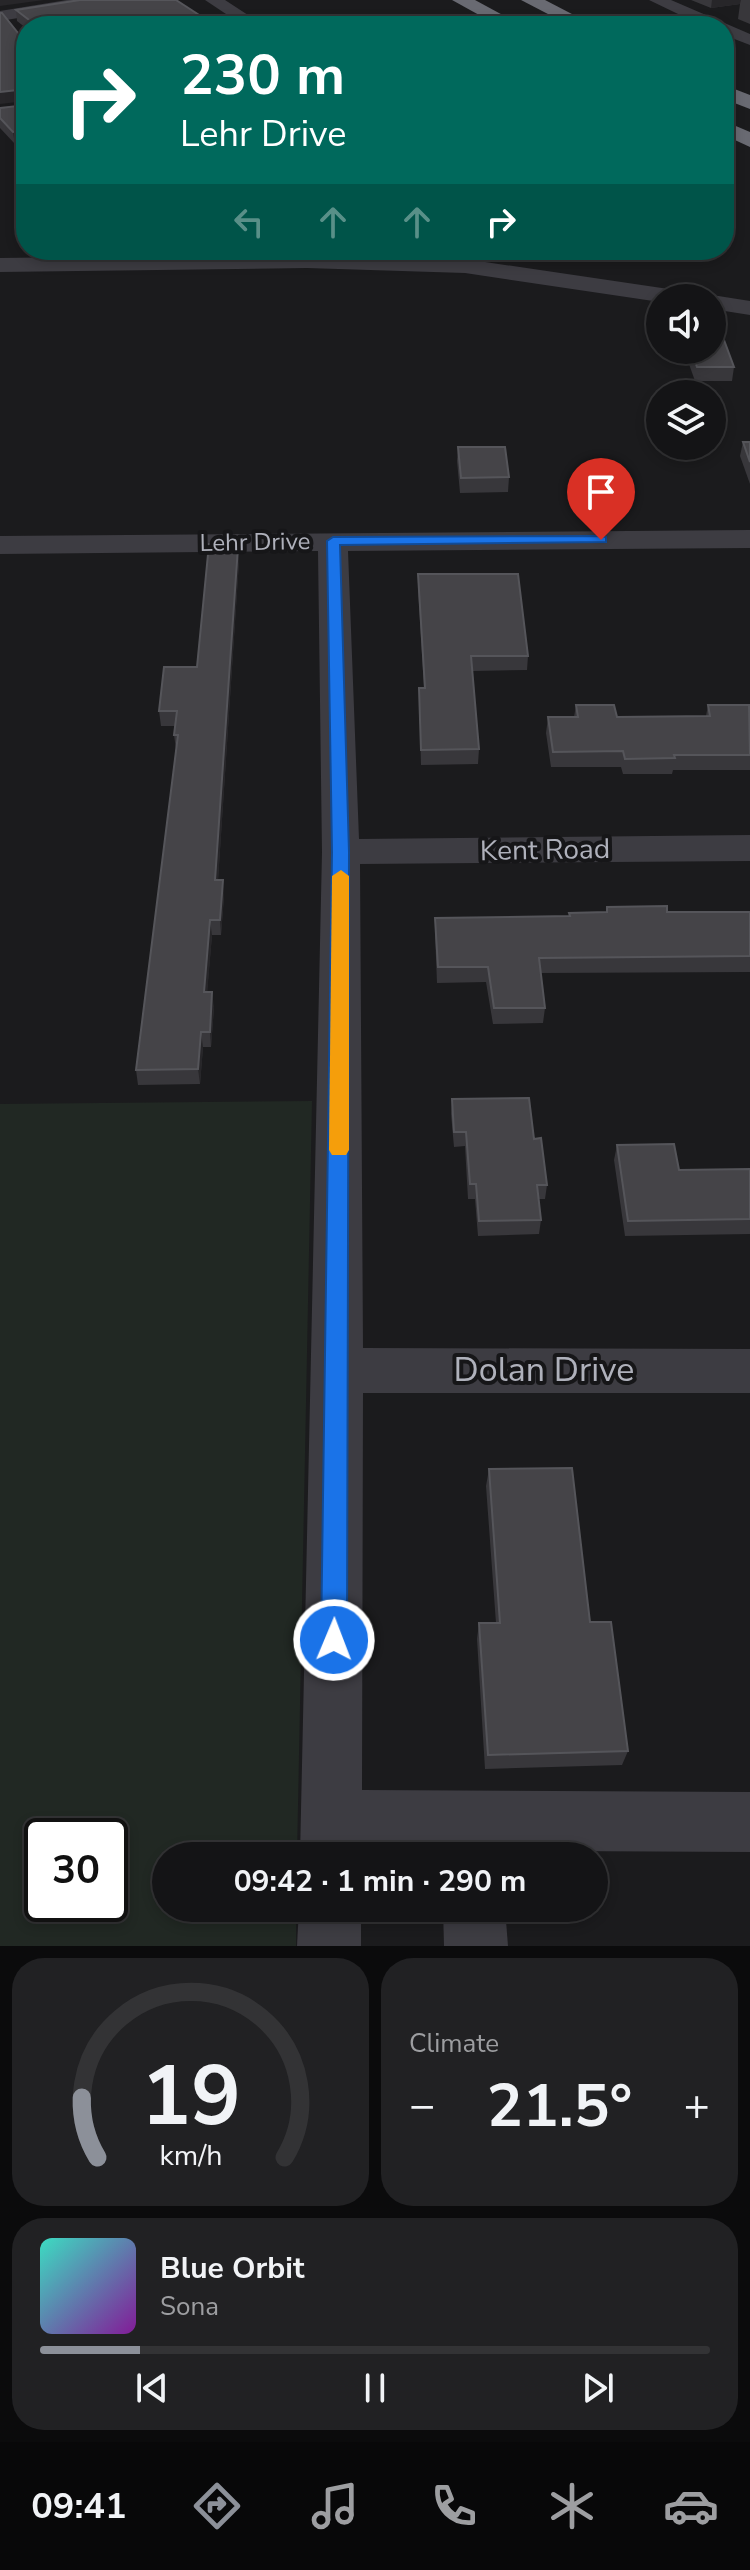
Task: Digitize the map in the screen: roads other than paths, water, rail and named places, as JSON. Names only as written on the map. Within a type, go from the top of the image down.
[{"type":"highway","points":[[461,0],[494,16]]},
{"type":"highway","points":[[530,0],[564,16]]},
{"type":"street","points":[[0,16],[97,0]]},
{"type":"street","points":[[213,0],[239,16]]},
{"type":"street","points":[[657,0],[693,16]]},
{"type":"street","points":[[0,265],[360,260]]},
{"type":"street","points":[[476,260],[646,291]]},
{"type":"street","points":[[726,304],[750,308]]},
{"type":"street","name":"Lehr Drive","points":[[0,545],[750,539]]},
{"type":"street","points":[[333,541],[341,852],[331,1838],[471,1838],[750,1822]]},
{"type":"street","name":"Kent Road","points":[[341,852],[750,848]]},
{"type":"street","name":"Dolan Drive","points":[[338,1370],[750,1371]]},
{"type":"street","points":[[329,1946],[330,1922]]},
{"type":"street","points":[[475,1922],[476,1946]]}]
